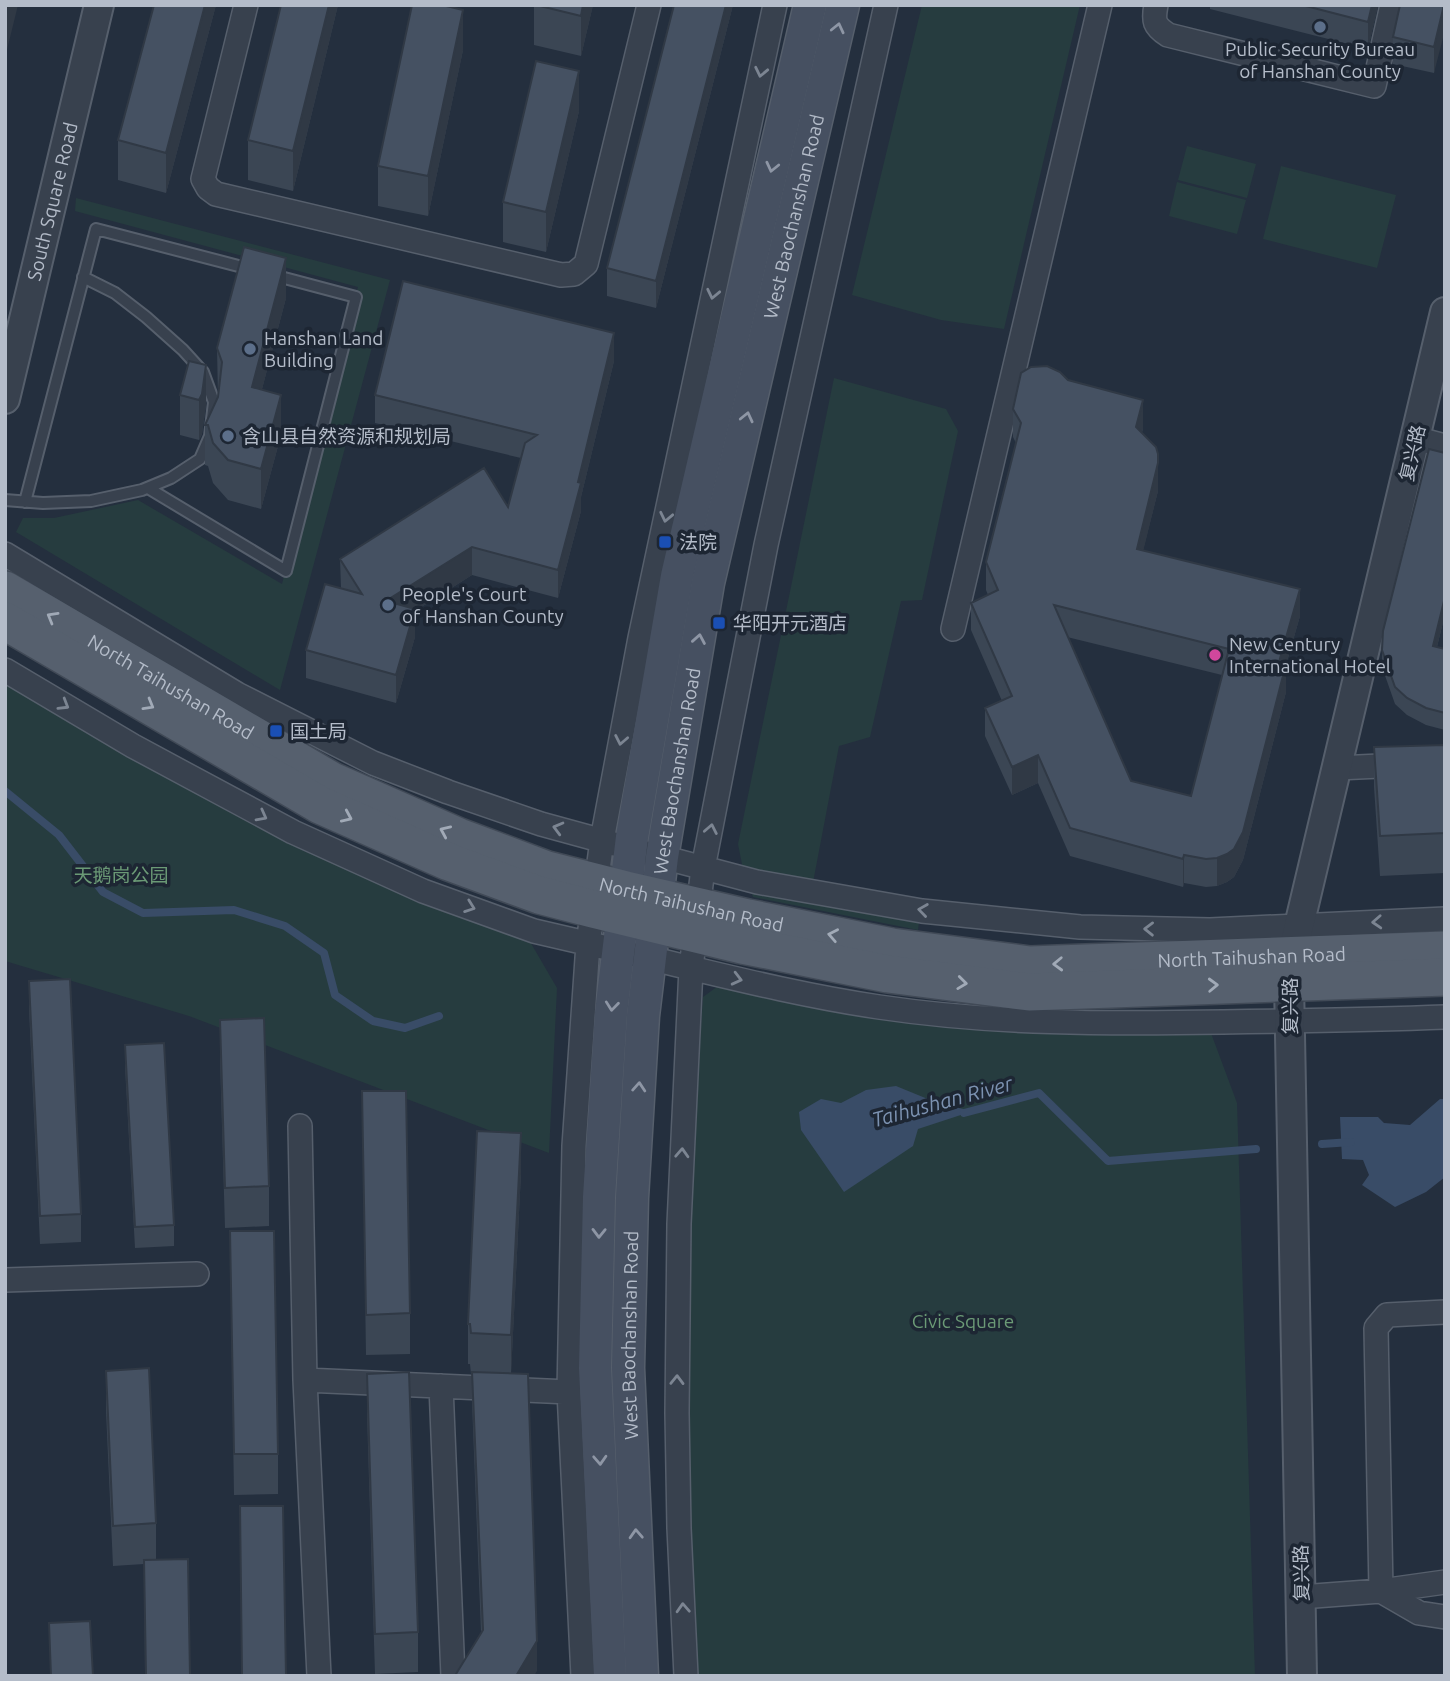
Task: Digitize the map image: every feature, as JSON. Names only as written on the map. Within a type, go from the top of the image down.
[{"type":"main road","name":"West Baochanshan Road","points":[[642,1676],[628,1368],[632,1198],[643,1016],[623,919],[616,844],[810,5]]},
{"type":"main road","name":"West Baochanshan Road","points":[[610,1676],[595,1368],[599,1196],[611,1013],[623,919],[662,857],[708,583],[843,5]]},
{"type":"main road","name":"North Taihushan Road","points":[[5,590],[332,781],[459,837],[547,870],[623,919]]},
{"type":"main road","name":"North Taihushan Road","points":[[5,621],[320,805],[449,862],[539,895],[695,937],[892,947],[1030,965],[1445,950]]},
{"type":"main road","name":"North Taihushan Road","points":[[1293,955],[1445,976]]},
{"type":"street","name":"South Square Road","points":[[5,399],[99,5]]},
{"type":"street","points":[[246,5],[203,179],[208,188],[216,194],[561,275],[574,274],[586,264],[649,5]]},
{"type":"street","points":[[616,844],[640,638],[775,5]]},
{"type":"street","points":[[686,1676],[677,1413],[679,1223],[695,937],[703,868],[766,545],[887,5]]},
{"type":"street","points":[[953,629],[1100,5]]},
{"type":"street","points":[[1156,5],[1154,16],[1158,28],[1168,35],[1374,86],[1392,5]]},
{"type":"street","name":"复兴路","points":[[1302,1676],[1290,1021],[1293,955],[1445,312]]},
{"type":"street","points":[[1415,438],[1445,446]]},
{"type":"street","points":[[5,554],[237,694],[373,763],[518,816],[757,882],[922,911],[1080,928],[1210,930],[1293,955],[1445,919]]},
{"type":"street","points":[[5,670],[133,746],[293,832],[423,891],[534,931],[623,919],[695,937],[751,983],[879,1007],[1004,1021],[1148,1023],[1445,1017]]},
{"type":"street","points":[[1337,768],[1445,763]]},
{"type":"street","points":[[583,1676],[569,1392],[574,1146],[623,919]]},
{"type":"street","points":[[300,1126],[305,1380],[319,1676]]},
{"type":"street","points":[[5,1280],[197,1274]]},
{"type":"street","points":[[1381,1591],[1376,1328],[1387,1314],[1445,1312]]},
{"type":"street","points":[[305,1380],[569,1392]]},
{"type":"street","points":[[441,1386],[453,1676]]},
{"type":"street","points":[[1301,1597],[1381,1591],[1445,1582]]},
{"type":"street","points":[[1381,1591],[1419,1613],[1445,1617]]},
{"type":"lane","points":[[25,502],[96,229],[356,297],[286,571],[148,488]]},
{"type":"lane","points":[[5,499],[43,503],[91,501],[148,488],[171,478],[200,459],[210,436],[214,402],[203,372],[146,317],[115,293],[83,277]]},
{"type":"green space","points":[[922,5],[1080,5],[1004,329],[941,320],[852,295]]},
{"type":"green space","points":[[1187,146],[1256,164],[1247,198],[1178,180]]},
{"type":"green space","points":[[1281,166],[1396,195],[1377,268],[1263,239]]},
{"type":"green space","points":[[1177,182],[1246,200],[1237,234],[1169,216]]},
{"type":"green space","points":[[76,198],[390,280],[280,690],[16,532],[23,518],[54,518],[138,500],[282,584],[358,287],[75,211]]},
{"type":"green space","points":[[834,378],[946,409],[958,431],[922,600],[901,601],[870,737],[839,746],[811,893],[920,914],[918,930],[753,897],[738,844]]},
{"type":"green space","name":"天鹅岗公园","points":[[5,673],[304,851],[525,933],[557,988],[549,1153],[189,1016],[5,961]]},
{"type":"green space","name":"Civic Square","points":[[729,978],[870,1011],[1208,1025],[1237,1103],[1255,1676],[696,1676],[682,1312],[703,997]]},
{"type":"water","points":[[896,1086],[940,1104],[973,1111],[918,1129],[913,1146],[844,1192],[801,1130],[799,1112],[821,1099],[841,1103],[866,1090]]},
{"type":"water","points":[[1440,1099],[1445,1099],[1445,1177],[1426,1192],[1395,1207],[1362,1185],[1369,1175],[1363,1160],[1342,1159],[1340,1117],[1378,1117],[1384,1123],[1410,1125]]},
{"type":"building","points":[[154,5],[205,5],[166,153],[118,140]]},
{"type":"building","points":[[281,5],[329,5],[293,151],[248,140]]},
{"type":"building","points":[[412,5],[442,5],[463,10],[428,176],[378,166]]},
{"type":"building","points":[[536,5],[583,5],[581,16]]},
{"type":"building","points":[[674,5],[726,5],[656,281],[607,268]]},
{"type":"building","points":[[1302,5],[1372,5],[1368,22]]},
{"type":"building","points":[[1400,5],[1444,5],[1434,47],[1393,37]]},
{"type":"building","points":[[536,61],[579,71],[546,212],[503,202]]},
{"type":"building","points":[[244,247],[286,258],[252,387],[281,395],[261,469],[228,460],[213,443],[208,425],[205,425],[218,397],[222,362],[217,348]]},
{"type":"building","points":[[403,281],[614,333],[578,482],[581,483],[558,570],[472,547],[386,601],[415,609],[396,675],[306,650],[325,584],[362,594],[340,559],[484,468],[508,507],[525,443],[537,435],[375,395]]},
{"type":"building","points":[[189,361],[206,365],[199,400],[180,395]]},
{"type":"building","name":"New Century International Hotel","points":[[1047,366],[1060,372],[1068,380],[1143,400],[1136,427],[1156,447],[1158,463],[1137,549],[1300,589],[1279,662],[1286,664],[1243,832],[1234,849],[1217,858],[1184,855],[1183,859],[1070,828],[1038,755],[1012,767],[985,708],[1012,696],[971,603],[998,590],[986,562],[1021,423],[1013,409],[1021,373],[1031,367]],"holes":[[[1054,605],[1229,649],[1191,796],[1131,781]]]},
{"type":"building","points":[[1429,449],[1445,453],[1445,597],[1433,646],[1445,649],[1445,713],[1426,708],[1407,698],[1395,687],[1382,650],[1383,631]]},
{"type":"building","points":[[1445,745],[1445,833],[1380,836],[1374,747]]},
{"type":"building","points":[[70,979],[81,1214],[40,1216],[29,981]]},
{"type":"building","points":[[264,1018],[269,1186],[225,1188],[220,1020]]},
{"type":"building","points":[[164,1043],[174,1225],[135,1227],[125,1045]]},
{"type":"building","points":[[362,1091],[406,1091],[410,1313],[366,1315]]},
{"type":"building","points":[[477,1131],[521,1133],[511,1335],[471,1333],[468,1324]]},
{"type":"building","points":[[230,1231],[274,1231],[278,1454],[234,1454]]},
{"type":"building","points":[[149,1368],[156,1523],[113,1526],[106,1371]]},
{"type":"building","points":[[409,1372],[418,1632],[375,1634],[367,1374]]},
{"type":"building","points":[[472,1372],[528,1374],[537,1641],[516,1676],[456,1676],[483,1630]]},
{"type":"building","points":[[240,1506],[283,1506],[286,1676],[242,1676]]},
{"type":"building","points":[[188,1559],[190,1676],[146,1676],[144,1560]]},
{"type":"building","points":[[90,1621],[93,1676],[51,1676],[49,1623]]},
{"type":"waterway","name":"Taihushan River","points":[[5,791],[59,835],[103,892],[143,913],[234,910],[285,926],[324,953],[335,995],[373,1021],[405,1028],[439,1016]]},
{"type":"waterway","name":"Taihushan River","points":[[964,1113],[1039,1093],[1108,1161],[1256,1149]]},
{"type":"waterway","name":"Taihushan River","points":[[1322,1144],[1351,1142]]},
{"type":"place","name":"Public Security Bureau of Hanshan County","points":[[1320,27]]},
{"type":"place","name":"Hanshan Land Building","points":[[250,349]]},
{"type":"place","name":"含山县自然资源和规划局","points":[[228,436]]},
{"type":"place","name":"法院","points":[[665,542]]},
{"type":"place","name":"People's Court of Hanshan County","points":[[388,605]]},
{"type":"place","name":"华阳开元酒店","points":[[719,623]]},
{"type":"place","name":"New Century International Hotel","points":[[1215,655]]},
{"type":"place","name":"国土局","points":[[276,731]]}]
